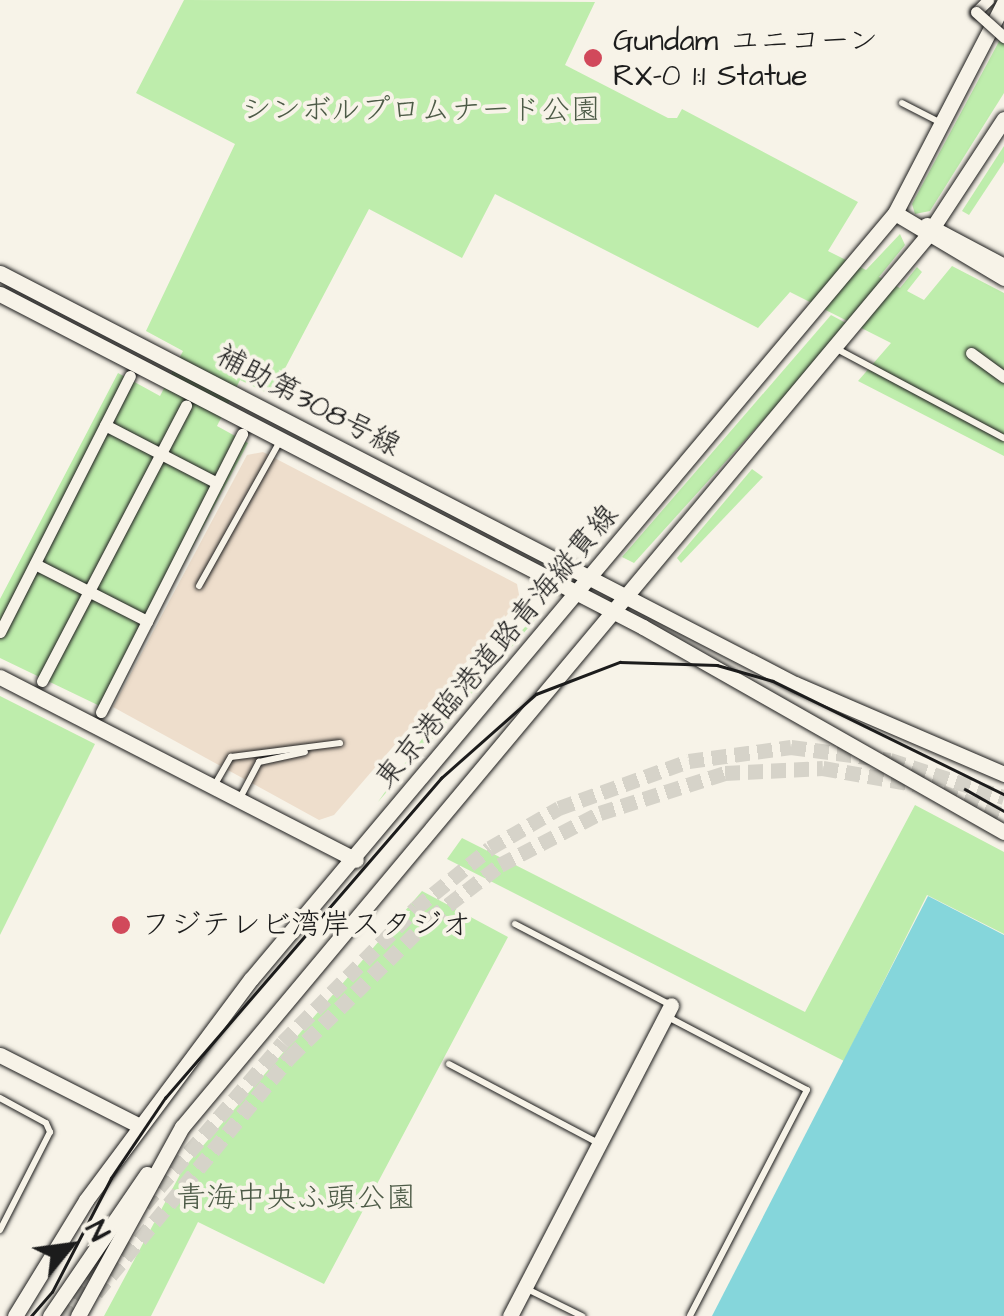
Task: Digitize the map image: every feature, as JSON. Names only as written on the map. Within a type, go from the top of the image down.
[{"type":"street","points":[[988,0],[976,12],[978,19],[1004,37]]},
{"type":"street","name":"東京港臨港道路青海縦貫線","points":[[15,1316],[138,1126],[895,213],[1004,3]]},
{"type":"street","points":[[50,1316],[182,1127],[930,232],[1004,119]]},
{"type":"street","points":[[895,213],[1004,278]]},
{"type":"street","points":[[930,232],[1004,266]]},
{"type":"street","name":"補助第308号線","points":[[0,273],[795,684],[1004,774]]},
{"type":"street","name":"補助第308号線","points":[[0,294],[614,612],[1004,832]]},
{"type":"street","points":[[1004,364],[972,353],[1004,377]]},
{"type":"street","points":[[0,632],[130,376]]},
{"type":"street","points":[[42,682],[186,405]]},
{"type":"street","points":[[105,424],[217,483]]},
{"type":"street","points":[[101,712],[242,434]]},
{"type":"street","points":[[35,564],[147,621]]},
{"type":"street","points":[[0,677],[356,860]]},
{"type":"street","points":[[510,1316],[668,1011]]},
{"type":"street","points":[[0,1055],[138,1126]]},
{"type":"street","points":[[78,1316],[182,1127]]},
{"type":"lane","points":[[902,102],[943,124]]},
{"type":"lane","points":[[834,347],[1004,438]]},
{"type":"lane","points":[[198,586],[281,440]]},
{"type":"lane","points":[[214,786],[231,757],[340,744],[259,762],[240,799]]},
{"type":"lane","points":[[515,924],[807,1090],[690,1316]]},
{"type":"lane","points":[[450,1064],[599,1144]]},
{"type":"lane","points":[[0,1098],[46,1123],[50,1132],[0,1230]]},
{"type":"lane","points":[[524,1288],[582,1316]]},
{"type":"shaded area","points":[[263,452],[517,584],[520,600],[334,815],[319,820],[113,707],[247,455]]},
{"type":"green space","name":"シンボルプロムナード公園","points":[[184,0],[595,2],[565,65],[668,118],[677,118],[682,109],[858,202],[828,251],[866,270],[900,234],[905,245],[879,277],[900,288],[917,267],[922,272],[907,291],[924,300],[952,266],[1004,293],[1004,456],[858,381],[891,343],[790,292],[758,328],[495,194],[462,258],[369,209],[271,395],[240,380],[217,426],[248,443],[106,709],[0,658],[0,599],[118,373],[160,396],[183,351],[146,331],[235,144],[136,93]]},
{"type":"green space","points":[[1004,32],[1004,93],[930,211],[915,214],[912,204]]},
{"type":"green space","points":[[1004,146],[1004,162],[969,215],[962,211]]},
{"type":"green space","points":[[831,315],[846,323],[776,406],[634,563],[622,557]]},
{"type":"green space","points":[[752,469],[763,477],[681,563],[677,558]]},
{"type":"green space","points":[[540,614],[378,802],[422,739]]},
{"type":"green space","points":[[0,696],[95,744],[0,935]]},
{"type":"green space","points":[[915,805],[1004,852],[1004,934],[927,895],[844,1061],[447,859],[462,838],[805,1012]]},
{"type":"green space","name":"青海中央ふ頭公園","points":[[422,891],[508,937],[324,1284],[198,1222],[151,1316],[104,1316],[183,1169]]},
{"type":"water","points":[[928,896],[1004,935],[1004,1316],[712,1316]]},
{"type":"tunnel","points":[[144,1205],[283,1042],[416,908],[490,848],[559,808],[689,761],[791,747],[890,760],[1004,797]]},
{"type":"tunnel","points":[[96,1293],[290,1057],[430,919],[500,865],[600,813],[725,773],[823,768],[915,784]]},
{"type":"tunnel","points":[[942,792],[1004,815]]},
{"type":"tunnel","points":[[60,1316],[111,1247]]},
{"type":"tram line","points":[[31,1316],[52,1292],[111,1178],[165,1098],[441,778],[536,694],[620,662],[717,665],[773,681],[1004,794]]},
{"type":"tram line","points":[[965,789],[1004,811]]},
{"type":"place","name":"Gundam ユニコーン RX-0 1:1 Statue","points":[[593,58]]},
{"type":"place","name":"フジテレビ湾岸スタジオ","points":[[121,925]]}]
